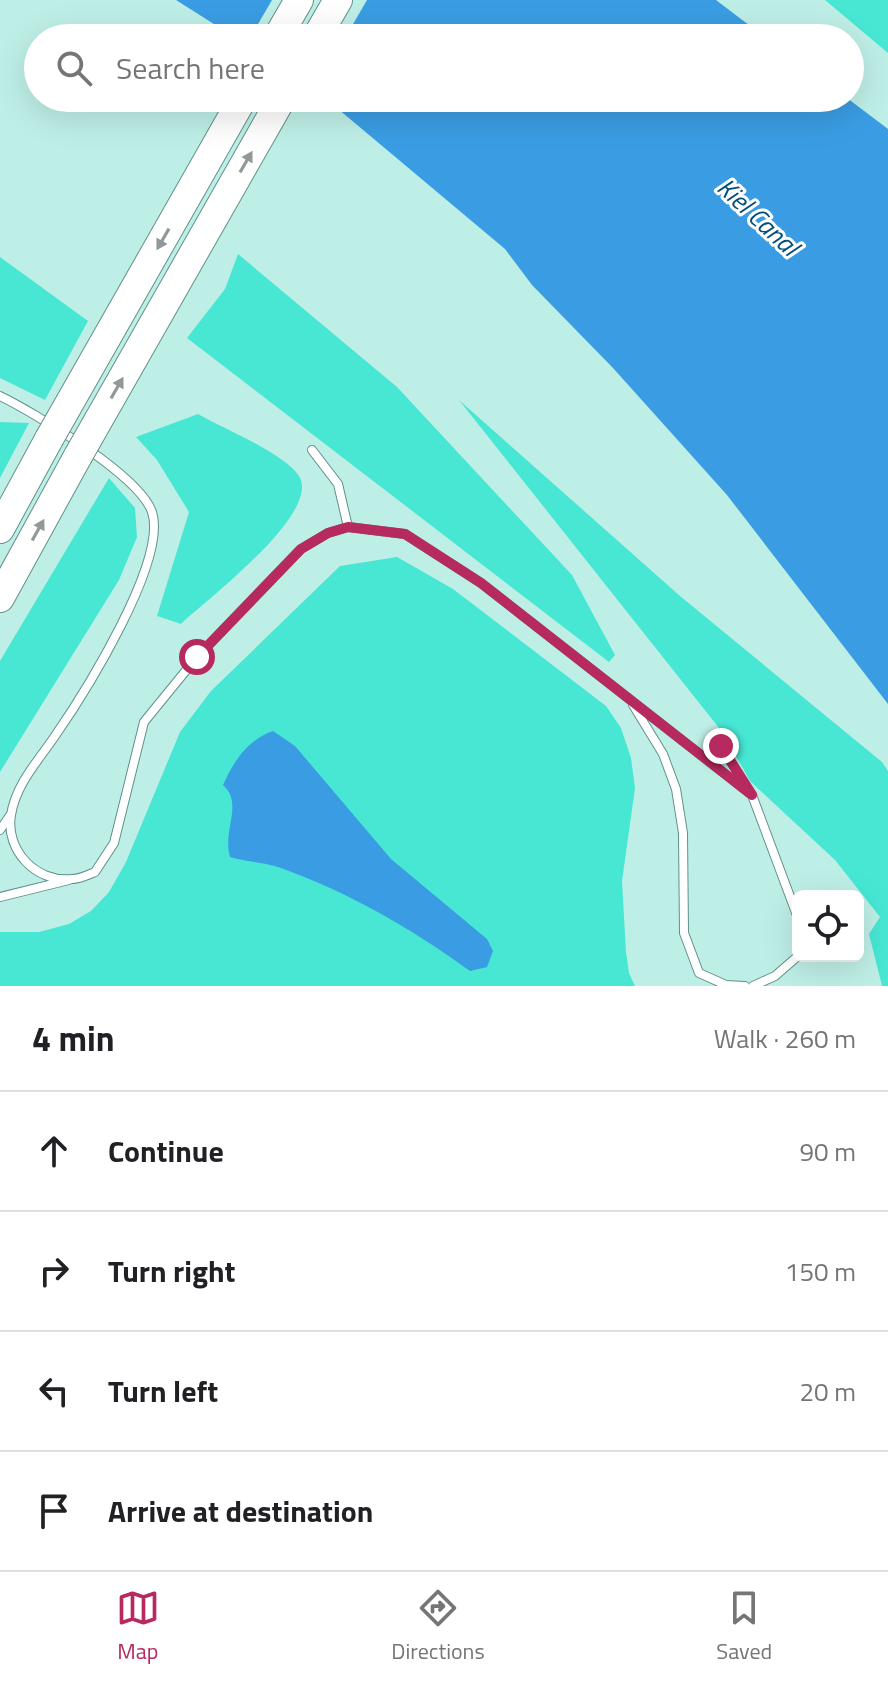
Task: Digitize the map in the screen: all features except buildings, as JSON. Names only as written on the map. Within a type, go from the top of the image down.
[{"type":"highway","points":[[285,24],[299,0]]},
{"type":"highway","points":[[324,24],[338,0]]},
{"type":"highway","points":[[0,529],[235,112]]},
{"type":"highway","points":[[0,598],[274,112]]},
{"type":"lane","points":[[0,396],[119,471],[142,493],[153,513],[149,557],[139,588],[84,693],[27,773],[11,814],[0,830]]},
{"type":"lane","points":[[312,450],[338,484],[348,527]]},
{"type":"lane","points":[[0,897],[95,872],[114,843],[144,722],[197,657],[301,549],[328,533],[348,527],[405,534],[481,583],[752,795]]},
{"type":"lane","points":[[631,701],[663,754],[676,789],[683,833],[684,933],[699,973],[726,985],[745,986]]},
{"type":"lane","points":[[721,746],[752,795],[792,902]]},
{"type":"lane","points":[[11,814],[11,843],[22,861],[47,874],[71,880]]},
{"type":"lane","points":[[753,986],[775,976],[792,961]]},
{"type":"green space","points":[[825,0],[888,0],[888,53],[864,33],[864,24],[854,24]]},
{"type":"green space","points":[[238,254],[397,387],[572,575],[615,655],[609,662],[187,338],[225,289]]},
{"type":"green space","points":[[0,257],[88,321],[45,400],[0,378]]},
{"type":"green space","points":[[459,400],[680,596],[882,762],[888,771],[888,986],[882,986],[869,934],[880,917],[864,897],[864,890],[859,890],[835,860],[750,781],[723,733]]},
{"type":"green space","points":[[198,414],[281,459],[299,476],[302,492],[294,511],[258,555],[181,624],[157,616],[189,512],[157,460],[136,437]]},
{"type":"green space","points":[[0,422],[29,423],[0,478]]},
{"type":"green space","points":[[109,478],[135,508],[137,537],[119,580],[0,772],[0,661]]},
{"type":"green space","points":[[397,557],[453,589],[606,706],[621,728],[631,758],[635,788],[622,881],[626,952],[629,973],[635,986],[0,986],[0,932],[39,932],[69,924],[91,911],[109,892],[126,862],[180,732],[211,691],[340,566]]},
{"type":"water","points":[[176,0],[716,0],[748,24],[214,24]]},
{"type":"water","name":"Kiel Canal","points":[[864,111],[888,129],[888,704],[727,495],[613,368],[532,285],[505,249],[342,112]]},
{"type":"water","points":[[273,731],[295,746],[391,859],[487,939],[493,951],[487,967],[470,971],[378,912],[329,887],[272,865],[230,857],[228,837],[232,800],[223,785],[242,752]]},
{"type":"pier","points":[[272,0],[367,0],[353,24],[258,24]]},
{"type":"route","points":[[197,657],[301,549],[328,533],[348,527],[405,534],[481,583],[752,795],[721,746]]}]
